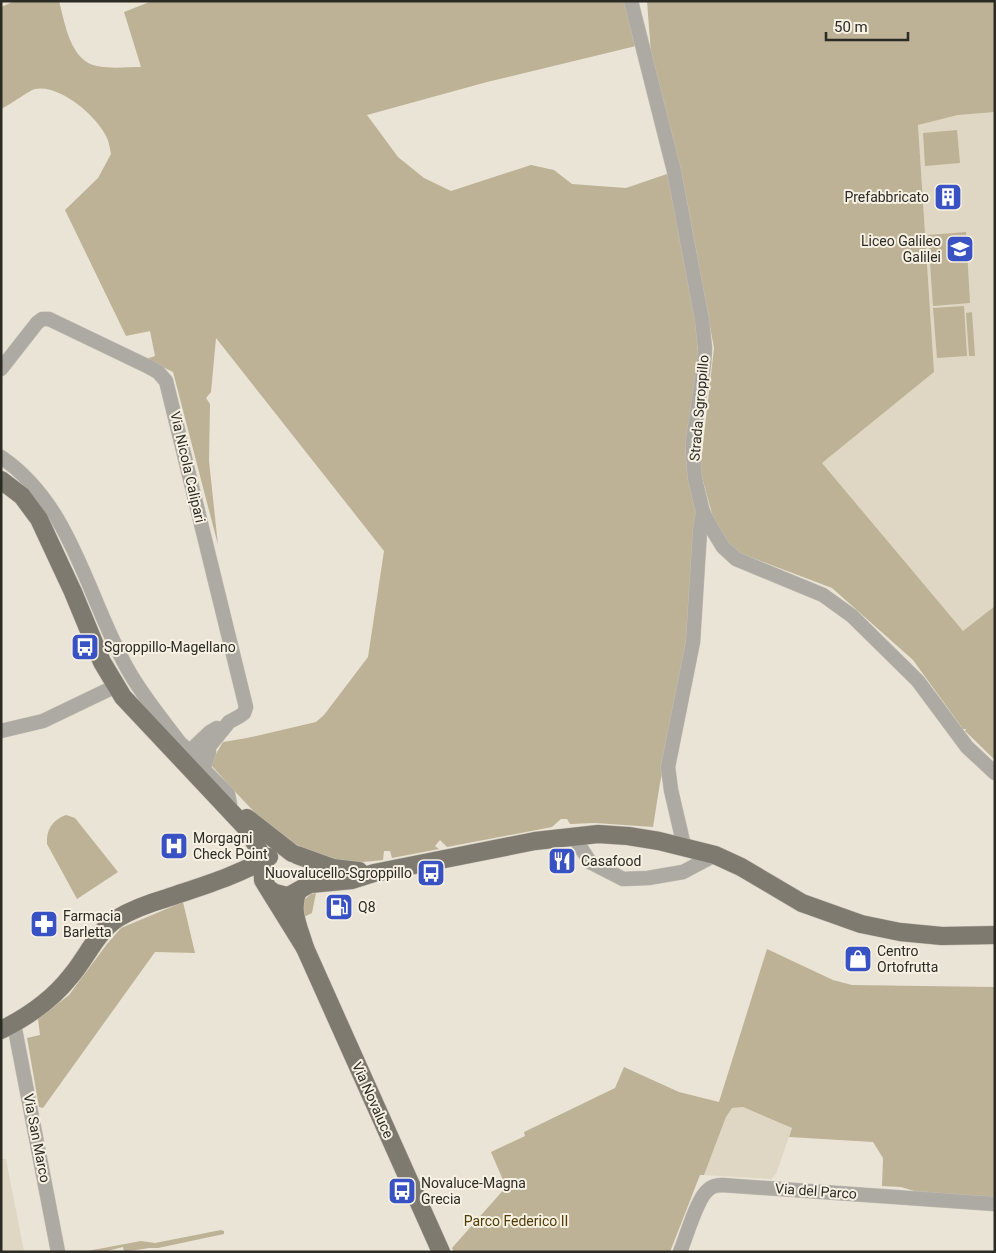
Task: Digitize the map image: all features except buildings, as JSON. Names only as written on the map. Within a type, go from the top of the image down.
[{"type":"main road","points":[[1,480],[22,496],[39,518],[102,662],[123,697],[176,746],[191,769],[248,830],[265,862],[263,880],[305,948]]},
{"type":"main road","points":[[214,794],[230,804],[304,864],[306,869],[305,880],[299,889],[294,905],[305,948]]},
{"type":"main road","points":[[240,872],[248,851],[248,830]]},
{"type":"main road","points":[[208,884],[242,882],[269,889],[281,895],[292,894],[310,884],[352,880],[374,873],[525,843],[598,834],[659,840],[715,855],[742,867],[802,903],[861,924],[900,932],[942,936],[995,935]]},
{"type":"main road","points":[[7,1027],[56,993],[107,927],[116,919],[150,904],[265,862],[280,852],[294,854],[333,868],[374,873]]},
{"type":"main road","name":"Via Novaluce","points":[[305,948],[441,1252]]},
{"type":"street","name":"Strada Sgroppillo","points":[[631,1],[674,172],[702,320],[705,348],[704,364],[693,456],[694,479],[703,512],[723,547],[736,559],[823,595],[852,616],[918,681],[967,747],[995,773]]},
{"type":"street","name":"Via Nicola Calipari","points":[[1,369],[37,323],[42,319],[49,319],[147,366],[158,372],[166,381],[246,707],[244,713],[229,722],[215,740]]},
{"type":"street","points":[[1,457],[25,477],[47,500],[72,546],[127,668],[176,746],[191,750],[210,732],[229,722]]},
{"type":"street","points":[[684,846],[671,790],[668,767],[693,642],[700,530],[703,512]]},
{"type":"street","points":[[1,731],[43,721],[116,686]]},
{"type":"street","points":[[191,769],[215,740]]},
{"type":"street","points":[[215,740],[204,762],[204,767],[228,794],[230,804]]},
{"type":"street","points":[[574,837],[590,862],[623,879],[648,878],[683,872],[715,855]]},
{"type":"street","name":"Via San Marco","points":[[7,1027],[58,1252]]},
{"type":"street","name":"Via del Parco","points":[[680,1252],[701,1200],[706,1191],[714,1185],[722,1184],[995,1204]]},
{"type":"shaded area","points":[[995,112],[995,606],[963,632],[822,463],[934,372],[918,125],[958,115]]},
{"type":"shaded area","points":[[743,1107],[792,1128],[776,1174],[771,1179],[704,1175],[726,1117],[732,1108]]},
{"type":"shaded area","points":[[1,1159],[6,1159],[24,1252],[1,1252]]},
{"type":"green space","points":[[15,1],[59,1],[70,40],[81,57],[88,63],[113,68],[141,67],[124,12],[152,1],[626,1],[636,46],[487,82],[367,115],[398,157],[424,178],[451,191],[531,165],[554,170],[572,184],[626,188],[667,174],[670,181],[696,319],[699,371],[697,515],[685,668],[660,783],[653,827],[595,823],[570,824],[567,819],[561,819],[552,827],[447,847],[440,840],[435,846],[439,849],[392,858],[390,851],[384,851],[383,860],[345,862],[319,855],[300,847],[283,836],[252,810],[210,764],[223,742],[316,722],[324,715],[368,657],[384,551],[216,338],[211,392],[206,398],[210,404],[209,461],[218,545],[173,372],[146,359],[155,356],[150,331],[126,336],[65,210],[98,178],[111,154],[107,138],[94,119],[76,103],[55,91],[35,89],[1,109],[1,7]]},
{"type":"green space","points":[[647,1],[995,1],[995,112],[958,115],[918,125],[934,372],[822,463],[963,631],[995,606],[995,760],[965,731],[966,729],[963,729],[913,660],[832,588],[734,551],[714,521],[700,470],[714,348],[688,207],[651,54]]},
{"type":"green space","points":[[957,130],[960,163],[925,166],[923,133]]},
{"type":"green space","points":[[966,232],[970,303],[933,306],[928,235]]},
{"type":"green space","points":[[964,306],[967,356],[937,358],[933,308]]},
{"type":"green space","points":[[972,312],[975,356],[969,356],[966,313]]},
{"type":"green space","points":[[66,815],[75,818],[118,872],[77,899],[47,844],[51,826]]},
{"type":"green space","points":[[316,893],[312,913],[304,917],[303,901],[311,894]]},
{"type":"green space","points":[[183,902],[195,953],[155,952],[43,1108],[39,1107],[27,1038],[40,1035],[38,1019],[69,995],[121,928]]},
{"type":"green space","name":"Parco Federico II","points":[[767,949],[833,980],[852,985],[995,987],[995,1198],[924,1194],[901,1187],[882,1186],[883,1158],[873,1142],[789,1137],[792,1128],[743,1107],[732,1108],[726,1117],[704,1175],[700,1175],[670,1252],[454,1252],[452,1248],[506,1187],[491,1152],[525,1136],[524,1132],[615,1088],[624,1067],[679,1092],[719,1102]]},
{"type":"green space","points":[[224,1231],[224,1234],[158,1248],[124,1252],[123,1247],[103,1252],[82,1252],[141,1241],[155,1243]]},
{"type":"place","name":"Prefabbricato","points":[[948,197]]},
{"type":"place","name":"Liceo Galileo Galilei","points":[[960,249]]},
{"type":"place","name":"Sgroppillo-Magellano","points":[[85,647]]},
{"type":"place","name":"Morgagni Check Point","points":[[174,846]]},
{"type":"place","name":"Casafood","points":[[562,861]]},
{"type":"place","name":"Nuovalucello-Sgroppillo","points":[[431,873]]},
{"type":"place","name":"Q8","points":[[339,907]]},
{"type":"place","name":"Farmacia Barletta","points":[[44,924]]},
{"type":"place","name":"Centro Ortofrutta","points":[[858,959]]},
{"type":"place","name":"Novaluce-Magna Grecia","points":[[402,1191]]}]
